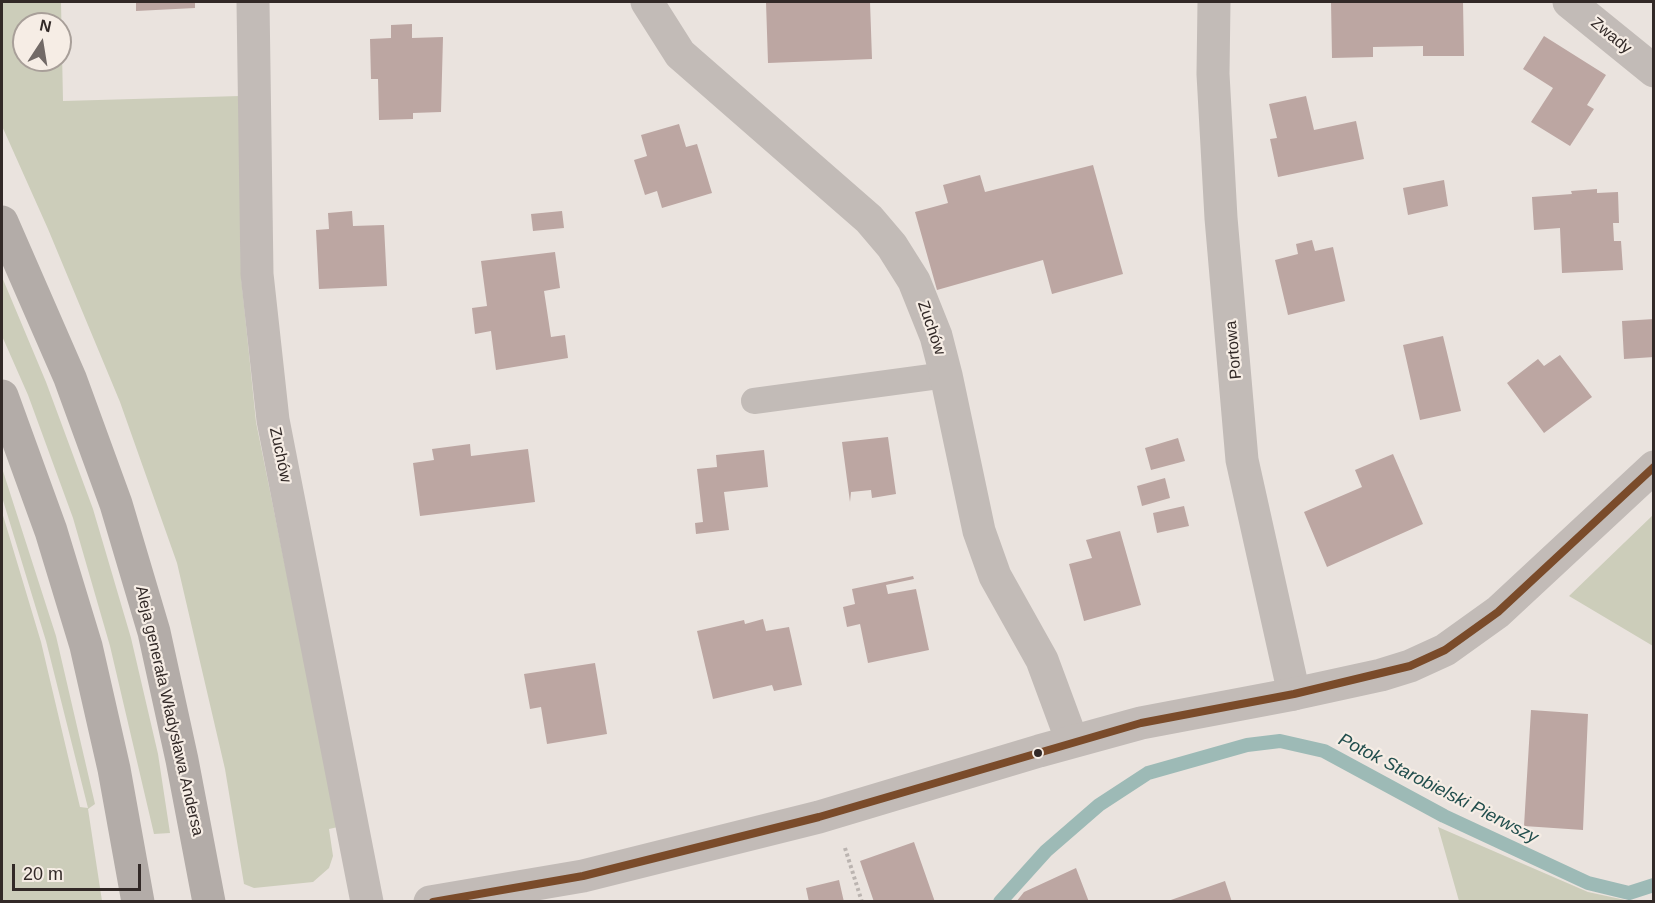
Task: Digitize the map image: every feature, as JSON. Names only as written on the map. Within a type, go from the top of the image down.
[{"type":"main road","name":"Aleja generała Władysława Andersa","points":[[2,222],[70,378],[116,504],[154,632],[182,760],[209,902]]},
{"type":"main road","points":[[2,396],[51,531],[86,646],[114,769],[138,902]]},
{"type":"street","name":"Zuchów","points":[[253,2],[257,274],[273,420],[367,902]]},
{"type":"street","name":"Zuchów","points":[[647,2],[680,54],[838,190],[892,246],[914,281],[927,312],[946,375],[979,531],[995,576],[1042,660],[1072,741]]},
{"type":"street","name":"Portowa","points":[[1214,2],[1213,74],[1221,218],[1242,460],[1294,694]]},
{"type":"street","name":"Zwady","points":[[1569,2],[1653,71]]},
{"type":"street","points":[[430,902],[583,876],[830,814],[1072,741],[1141,723],[1381,675],[1445,650],[1498,612],[1653,467]]},
{"type":"lane","points":[[754,401],[946,375]]},
{"type":"path","points":[[841,837],[862,902]]},
{"type":"green space","points":[[2,2],[61,2],[61,12],[12,12],[12,72],[62,72],[63,101],[240,96],[241,276],[256,422],[338,827],[329,829],[333,856],[329,868],[313,882],[254,888],[244,884],[225,769],[177,563],[120,402],[48,229],[2,126]]},
{"type":"green space","points":[[2,277],[46,382],[93,509],[131,638],[158,754],[170,833],[154,834],[110,646],[73,518],[28,395],[2,336]]},
{"type":"green space","points":[[2,468],[56,636],[95,804],[88,809],[102,901],[2,901],[2,512],[41,642],[80,807],[88,808],[46,641],[2,497]]},
{"type":"green space","points":[[1653,515],[1653,646],[1569,596]]},
{"type":"green space","points":[[1438,827],[1588,892],[1630,901],[1459,901]]},
{"type":"building","points":[[136,2],[195,2],[195,8],[136,11]]},
{"type":"building","points":[[766,2],[870,2],[872,59],[768,63]]},
{"type":"building","points":[[1331,2],[1463,2],[1464,56],[1423,56],[1423,46],[1373,47],[1373,57],[1332,58]]},
{"type":"building","points":[[412,24],[412,38],[443,37],[441,112],[413,113],[413,119],[379,120],[378,79],[371,79],[370,39],[391,38],[391,25]]},
{"type":"building","points":[[1544,36],[1606,75],[1587,105],[1594,109],[1570,146],[1531,122],[1553,88],[1523,69]]},
{"type":"building","points":[[1306,96],[1314,130],[1356,121],[1364,159],[1278,177],[1270,139],[1277,138],[1269,104]]},
{"type":"building","points":[[679,124],[686,147],[697,144],[712,193],[662,208],[657,191],[645,195],[634,160],[647,156],[641,135]]},
{"type":"building","points":[[1093,165],[1123,274],[1052,294],[1043,260],[937,290],[915,212],[948,203],[943,185],[980,175],[985,192]]},
{"type":"building","points":[[1444,180],[1448,206],[1408,215],[1403,188]]},
{"type":"building","points":[[1597,189],[1597,193],[1618,192],[1619,223],[1613,223],[1614,241],[1621,241],[1623,270],[1562,273],[1560,228],[1534,230],[1532,197],[1572,194],[1571,191]]},
{"type":"building","points":[[352,211],[353,226],[384,225],[387,286],[319,289],[316,230],[329,229],[328,213]]},
{"type":"building","points":[[562,211],[564,228],[533,231],[531,214]]},
{"type":"building","points":[[1312,240],[1315,251],[1333,247],[1345,301],[1288,315],[1275,260],[1298,254],[1296,244]]},
{"type":"building","points":[[555,252],[560,288],[544,291],[551,337],[565,335],[568,358],[496,370],[491,331],[475,334],[472,308],[487,306],[481,261]]},
{"type":"building","points":[[1654,319],[1654,357],[1624,359],[1622,321]]},
{"type":"building","points":[[1443,336],[1461,411],[1420,420],[1403,345]]},
{"type":"building","points":[[1560,355],[1592,397],[1544,433],[1507,383],[1538,359],[1544,366]]},
{"type":"building","points":[[888,437],[896,494],[872,498],[871,490],[851,492],[850,502],[842,442]]},
{"type":"building","points":[[1178,438],[1185,461],[1151,470],[1145,448]]},
{"type":"building","points":[[470,444],[471,456],[528,449],[535,502],[420,516],[413,463],[434,460],[432,449]]},
{"type":"building","points":[[764,450],[768,487],[724,492],[729,530],[696,534],[695,523],[703,522],[697,469],[717,467],[716,455]]},
{"type":"building","points":[[1393,454],[1423,524],[1327,567],[1304,512],[1362,487],[1355,470]]},
{"type":"building","points":[[1165,478],[1170,498],[1142,506],[1137,486]]},
{"type":"building","points":[[1184,506],[1189,526],[1157,533],[1153,513]]},
{"type":"building","points":[[1120,531],[1141,605],[1084,621],[1069,564],[1092,558],[1086,540]]},
{"type":"building","points":[[913,576],[914,579],[886,585],[888,594],[916,589],[929,650],[868,663],[860,624],[847,627],[843,607],[855,604],[852,589]]},
{"type":"building","points":[[763,619],[766,631],[789,627],[802,685],[774,691],[772,685],[713,699],[697,631],[744,620],[745,624]]},
{"type":"building","points":[[595,663],[607,734],[547,744],[541,707],[530,709],[524,674]]},
{"type":"building","points":[[1531,710],[1588,714],[1583,830],[1524,826]]},
{"type":"building","points":[[914,842],[935,902],[874,902],[860,861]]},
{"type":"building","points":[[1076,868],[1089,902],[1016,902],[1024,892]]},
{"type":"building","points":[[839,880],[844,902],[809,902],[806,888]]},
{"type":"building","points":[[1225,881],[1232,902],[1168,902],[1168,901]]},
{"type":"waterway","name":"Potok Starobielski Pierwszy","points":[[1000,902],[1046,851],[1099,805],[1148,773],[1247,745],[1280,741],[1324,751],[1444,816],[1588,883],[1629,893],[1654,885]]},
{"type":"transit line","points":[[433,902],[583,876],[819,817],[1141,723],[1294,694],[1410,666],[1445,650],[1498,612],[1654,467]]}]
